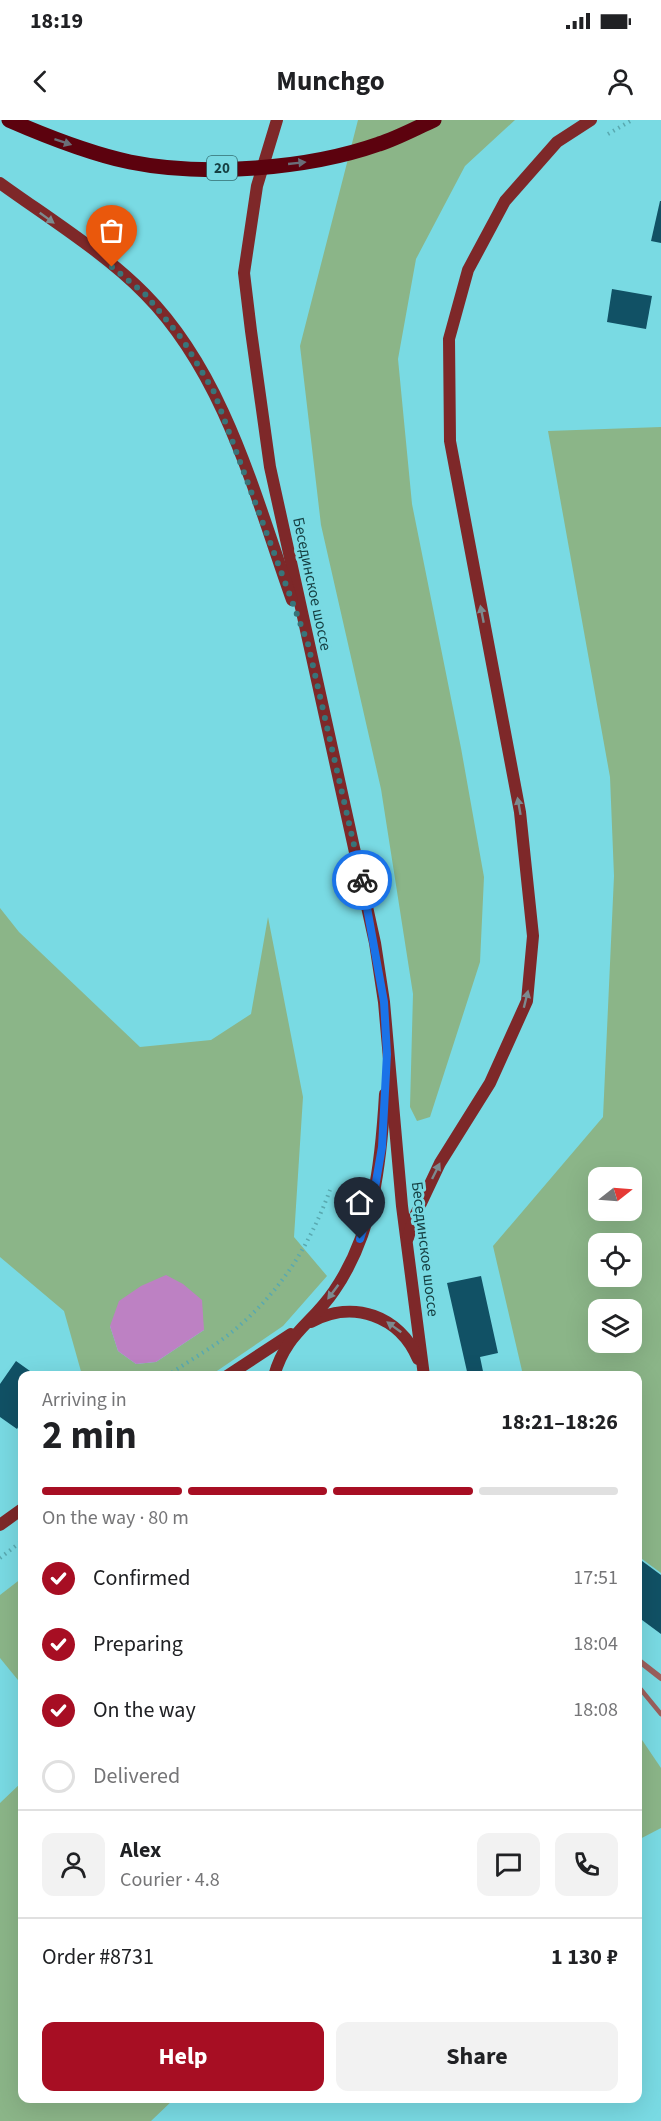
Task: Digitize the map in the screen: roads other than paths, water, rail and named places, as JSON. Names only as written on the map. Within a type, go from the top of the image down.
[{"type":"main road","name":"20","points":[[9,120],[60,142],[131,162],[185,168],[240,168],[313,161],[379,144],[434,120]]},
{"type":"street","name":"Бесединское шоссе","points":[[277,120],[256,186],[244,273],[270,467],[375,943],[384,1002],[406,1245],[423,1371]]},
{"type":"street","points":[[406,1245],[414,1218],[440,1163],[490,1083],[527,1001],[533,936],[520,812],[450,441],[449,339],[468,270],[505,201],[557,142],[591,120]]},
{"type":"street","points":[[0,183],[96,253],[145,294],[183,340],[219,402],[308,644]]},
{"type":"street","name":"Бесединское шоссе","points":[[275,1371],[279,1357],[290,1339],[304,1326],[342,1280],[368,1220],[382,1147],[387,1054]]},
{"type":"street","points":[[235,1371],[321,1316],[341,1311],[361,1312],[380,1318],[398,1329],[411,1343],[422,1371]]},
{"type":"street","points":[[0,1525],[18,1512]]},
{"type":"street","points":[[642,1663],[661,1678]]},
{"type":"lane","points":[[642,1691],[661,1714]]}]
